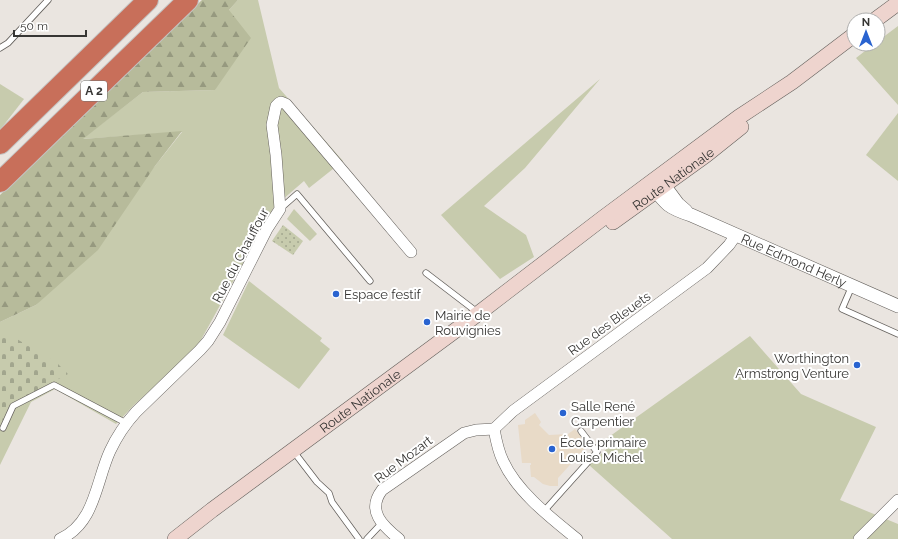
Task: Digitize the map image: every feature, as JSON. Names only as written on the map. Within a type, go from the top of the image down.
[{"type":"highway","name":"A 2","points":[[0,144],[148,0]]},
{"type":"highway","name":"A 2","points":[[0,182],[188,0]]},
{"type":"main road","points":[[885,12],[898,3]]},
{"type":"main road","name":"Route Nationale","points":[[175,539],[293,450],[479,314],[603,218],[723,142],[792,82],[846,41]]},
{"type":"street","name":"Rue du Chauffour","points":[[60,539],[69,535],[78,528],[88,514],[110,451],[126,423],[204,346],[220,322],[262,237],[280,209],[272,125],[276,106],[279,102],[286,104],[411,252]]},
{"type":"street","name":"Rue Edmond Herly","points":[[657,184],[691,215],[898,306]]},
{"type":"street","name":"Rue des Bleuets","points":[[494,429],[516,409],[704,271],[736,235]]},
{"type":"street","points":[[494,429],[501,457],[510,475],[520,488],[544,511],[577,539]]},
{"type":"street","name":"Rue Mozart","points":[[399,539],[382,523],[376,514],[375,504],[379,494],[387,486],[464,433],[476,430],[494,429]]},
{"type":"street","points":[[859,539],[898,500]]},
{"type":"lane","points":[[0,48],[8,43],[48,0]]},
{"type":"lane","points":[[280,209],[297,194],[370,281]]},
{"type":"lane","points":[[426,273],[479,314]]},
{"type":"lane","points":[[852,286],[842,309],[898,334]]},
{"type":"lane","points":[[3,428],[13,406],[54,385],[126,423]]},
{"type":"lane","points":[[544,511],[597,452],[582,431]]},
{"type":"lane","points":[[293,450],[317,482],[329,493],[332,502],[359,539]]},
{"type":"lane","points":[[367,539],[382,523]]},
{"type":"shaded area","name":"École primaire Louise Michel","points":[[535,413],[541,422],[539,425],[549,435],[568,434],[575,429],[588,445],[558,478],[558,486],[543,484],[534,477],[531,477],[531,463],[522,463],[518,425],[525,424],[525,420]]},
{"type":"green space","points":[[202,0],[238,0],[229,10],[251,38],[215,90],[143,92],[83,139],[182,131],[155,166],[98,250],[36,305],[0,322],[0,195]]},
{"type":"green space","points":[[238,0],[258,0],[279,88],[343,161],[309,188],[304,181],[274,207],[196,349],[134,405],[116,424],[55,389],[31,402],[0,465],[0,322],[36,305],[155,166],[182,132],[82,139],[143,92],[215,90],[229,10]]},
{"type":"green space","points":[[898,26],[898,105],[856,58],[864,52],[886,52],[886,35]]},
{"type":"green space","points":[[600,79],[525,168],[484,206],[526,235],[534,257],[500,279],[441,215]]},
{"type":"green space","points":[[0,84],[24,99],[0,130]]},
{"type":"green space","points":[[898,113],[898,181],[866,155]]},
{"type":"green space","points":[[294,209],[317,234],[310,241],[287,219]]},
{"type":"green space","points":[[283,225],[303,241],[293,255],[272,241]]},
{"type":"green space","points":[[249,281],[322,338],[320,341],[330,349],[299,389],[223,335]]},
{"type":"green space","points":[[0,329],[57,363],[68,374],[11,404],[0,425]]},
{"type":"green space","points":[[750,336],[801,394],[876,427],[840,500],[898,524],[898,539],[672,539],[589,465],[610,446],[606,439]]},
{"type":"place","name":"Espace festif","points":[[336,294]]},
{"type":"place","name":"Mairie de Rouvignies","points":[[427,322]]},
{"type":"place","name":"Worthington Armstrong Venture","points":[[857,365]]},
{"type":"place","name":"Salle René Carpentier","points":[[563,413]]},
{"type":"place","name":"École primaire Louise Michel","points":[[552,449]]}]
